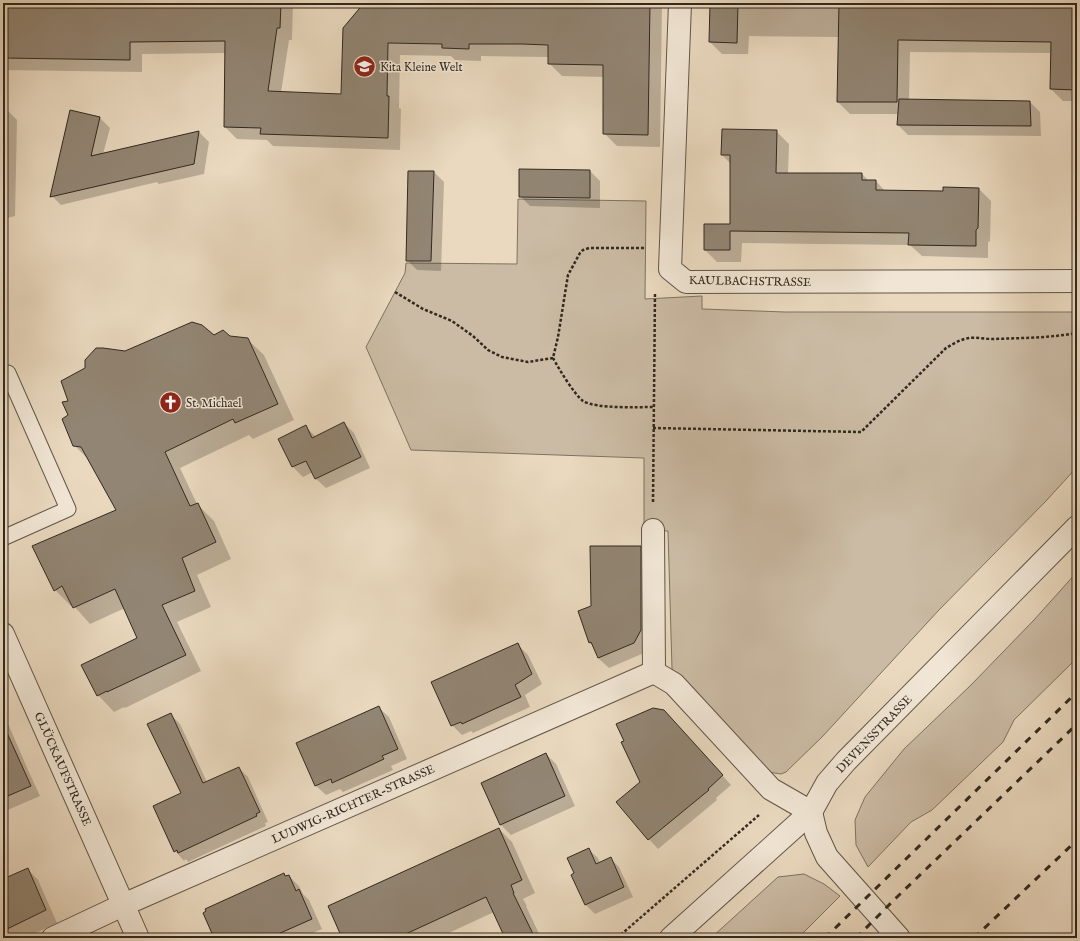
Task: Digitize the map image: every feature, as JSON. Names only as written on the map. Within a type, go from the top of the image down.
[{"type":"street","points":[[670,259],[680,3]]},
{"type":"street","name":"KAULBACHSTRASSE","points":[[670,259],[686,282],[1077,281]]},
{"type":"street","name":"DEVENSSTRASSE","points":[[671,938],[811,812],[827,783],[846,761],[1077,527]]},
{"type":"street","points":[[653,530],[654,672],[674,684],[771,789],[811,812],[816,833],[827,857],[899,938]]},
{"type":"street","name":"GLÜCKAUFSTRASSE","points":[[3,634],[138,938]]},
{"type":"street","name":"LUDWIG-RICHTER-STRASSE","points":[[53,938],[123,905],[654,672]]},
{"type":"lane","points":[[3,376],[8,373],[68,509],[3,538]]},
{"type":"path","points":[[653,530],[653,428],[654,407],[655,282],[670,259],[589,248],[583,250],[568,275],[553,358],[578,396],[590,404],[654,407]]},
{"type":"path","points":[[395,292],[423,310],[452,321],[488,350],[502,357],[528,362],[553,358]]},
{"type":"path","points":[[653,428],[861,432],[946,348],[958,341],[969,338],[1029,338],[1062,336],[1077,333]]},
{"type":"path","points":[[618,938],[781,796]]},
{"type":"shaded area","points":[[518,199],[646,201],[645,299],[702,296],[702,309],[785,312],[1077,312],[1077,467],[1046,501],[938,611],[822,737],[786,772],[781,774],[762,771],[672,669],[668,531],[644,530],[644,458],[411,450],[366,347],[405,273],[406,263],[517,264]]},
{"type":"shaded area","points":[[1077,572],[1077,658],[1014,720],[1003,742],[932,810],[911,822],[868,867],[856,845],[855,820],[865,797],[904,749],[971,685],[1033,621]]},
{"type":"shaded area","points":[[804,874],[824,884],[840,896],[798,938],[711,938],[778,877]]},
{"type":"building","points":[[3,3],[281,3],[280,28],[277,28],[268,91],[341,94],[343,28],[364,3],[650,3],[648,135],[603,134],[603,65],[548,64],[548,45],[522,44],[469,44],[469,49],[442,48],[442,44],[388,43],[388,138],[260,134],[261,128],[224,127],[225,41],[130,42],[130,60],[3,58]]},
{"type":"building","points":[[710,3],[738,3],[737,43],[709,42]]},
{"type":"building","points":[[839,3],[1077,3],[1077,90],[1050,89],[1051,42],[898,40],[897,102],[837,102]]},
{"type":"building","points":[[899,99],[1030,101],[1031,126],[897,125]]},
{"type":"building","points":[[70,110],[100,117],[91,156],[199,131],[194,164],[50,197]]},
{"type":"building","points":[[722,129],[777,130],[776,173],[862,173],[862,180],[876,180],[876,190],[943,191],[943,187],[979,188],[976,246],[908,245],[909,233],[730,231],[730,250],[704,250],[704,224],[730,224],[730,155],[721,155]]},
{"type":"building","points":[[519,169],[590,170],[590,198],[519,197]]},
{"type":"building","points":[[408,171],[434,171],[431,261],[406,261]]},
{"type":"building","points":[[192,322],[202,325],[214,335],[223,330],[230,336],[248,338],[278,404],[235,423],[233,419],[165,452],[190,506],[198,503],[216,542],[182,558],[195,591],[162,605],[186,655],[97,696],[81,665],[137,638],[115,589],[73,608],[62,586],[54,591],[32,546],[116,510],[81,447],[73,446],[62,419],[68,415],[62,402],[68,401],[61,381],[85,368],[85,360],[96,348],[125,351]]},
{"type":"building","points":[[344,422],[361,457],[315,479],[306,461],[292,467],[278,439],[306,425],[312,438]]},
{"type":"building","points":[[590,546],[641,546],[641,630],[634,643],[598,658],[591,642],[589,643],[578,611],[591,606]]},
{"type":"building","points":[[518,643],[532,674],[515,685],[521,697],[462,724],[461,722],[451,726],[431,682]]},
{"type":"building","points":[[379,706],[398,749],[382,756],[384,759],[332,783],[331,779],[315,786],[296,743]]},
{"type":"building","points":[[653,708],[664,710],[723,775],[708,789],[709,790],[648,840],[616,802],[640,782],[621,742],[624,741],[616,724]]},
{"type":"building","points":[[171,713],[203,783],[239,767],[260,812],[256,814],[257,816],[178,853],[177,850],[174,852],[153,806],[181,793],[147,724]]},
{"type":"building","points":[[3,724],[31,786],[3,798]]},
{"type":"building","points":[[546,753],[565,796],[500,825],[481,783]]},
{"type":"building","points":[[499,828],[522,880],[511,885],[513,893],[535,938],[505,938],[486,897],[397,938],[342,938],[328,906]]},
{"type":"building","points":[[589,848],[596,864],[611,857],[624,887],[585,905],[571,875],[574,873],[567,858]]},
{"type":"building","points":[[28,868],[46,910],[3,931],[3,879]]},
{"type":"building","points":[[284,873],[285,876],[289,875],[296,891],[299,889],[312,919],[269,938],[214,938],[203,913],[206,911],[205,909]]},
{"type":"railway","points":[[825,938],[1077,692]]},
{"type":"railway","points":[[856,938],[1077,724]]},
{"type":"railway","points":[[974,938],[1077,840]]},
{"type":"place","name":"Kita Kleine Welt","points":[[365,67]]},
{"type":"place","name":"St. Michael","points":[[170,403]]}]
